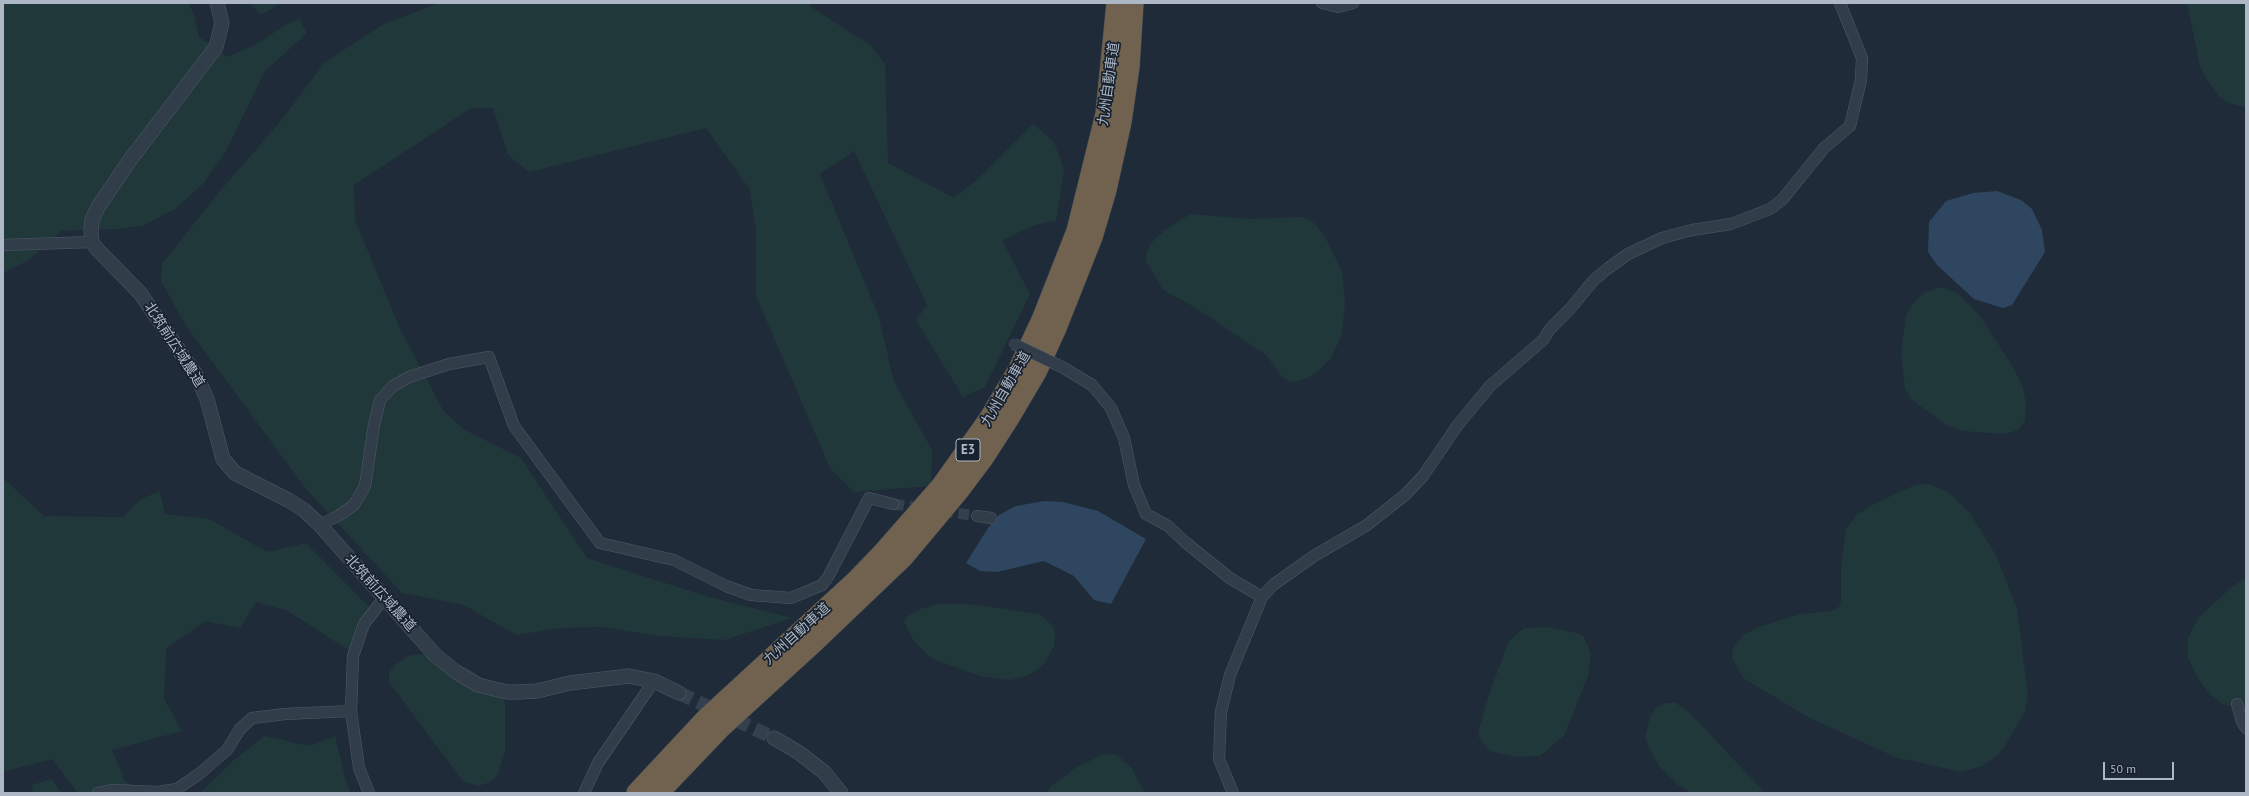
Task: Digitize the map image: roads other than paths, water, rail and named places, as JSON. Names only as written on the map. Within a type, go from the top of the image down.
[{"type":"highway","name":"九州自動車道","points":[[637,793],[706,718],[857,580],[884,553],[941,487],[990,418],[1019,369],[1042,320],[1077,231],[1106,114],[1118,3]]},
{"type":"highway","name":"九州自動車道","points":[[658,793],[720,728],[820,637],[903,557],[931,525],[964,483],[1010,416],[1036,372],[1076,282],[1106,190],[1121,122],[1130,68],[1133,3]]},
{"type":"street","points":[[3,245],[92,242],[92,220],[98,207],[130,160],[216,47],[222,23],[217,3]]},
{"type":"street","points":[[1322,3],[1338,7],[1353,3]]},
{"type":"street","points":[[1233,793],[1219,759],[1221,712],[1230,675],[1262,598],[1273,585],[1314,556],[1362,528],[1405,495],[1423,476],[1457,426],[1490,386],[1543,340],[1550,329],[1570,309],[1593,281],[1608,269],[1628,254],[1662,238],[1692,230],[1731,224],[1770,209],[1782,200],[1824,148],[1850,126],[1861,80],[1862,58],[1840,3]]},
{"type":"street","name":"北筑前広域農道","points":[[92,242],[102,257],[132,283],[140,293],[196,375],[207,399],[221,454],[229,468],[235,473],[290,501],[320,525],[435,655],[456,672],[478,685],[507,692],[537,691],[570,683],[629,676],[654,681],[679,693]]},
{"type":"street","points":[[1014,344],[1062,367],[1092,385],[1111,408],[1124,438],[1134,485],[1146,514],[1168,526],[1185,542],[1231,579],[1262,598]]},
{"type":"street","points":[[320,525],[338,516],[354,505],[366,486],[374,425],[380,400],[393,386],[409,377],[443,366],[489,357],[514,426],[600,543],[674,560],[726,586],[751,595],[791,598],[822,585],[869,498],[893,504]]},
{"type":"street","points":[[977,516],[991,518]]},
{"type":"street","points":[[369,793],[360,768],[352,711],[353,656],[364,624],[384,598]]},
{"type":"street","points":[[584,793],[598,763],[654,681]]},
{"type":"street","points":[[2237,704],[2242,722],[2246,728]]},
{"type":"street","points":[[98,793],[113,790],[158,792],[177,789],[200,774],[227,750],[240,729],[252,718],[285,714],[352,711]]},
{"type":"street","points":[[774,738],[798,752],[824,772],[841,793]]},
{"type":"water","points":[[1997,191],[2021,200],[2032,209],[2042,230],[2045,252],[2012,305],[2003,308],[1974,299],[1937,265],[1928,252],[1929,222],[1946,201],[1973,193]]},
{"type":"water","points":[[1044,501],[1063,502],[1098,511],[1146,539],[1111,604],[1094,600],[1074,576],[1044,561],[997,572],[980,571],[966,563],[988,528],[999,515],[1016,506]]},
{"type":"tunnel","points":[[893,504],[977,516]]},
{"type":"tunnel","points":[[679,693],[774,738]]}]
